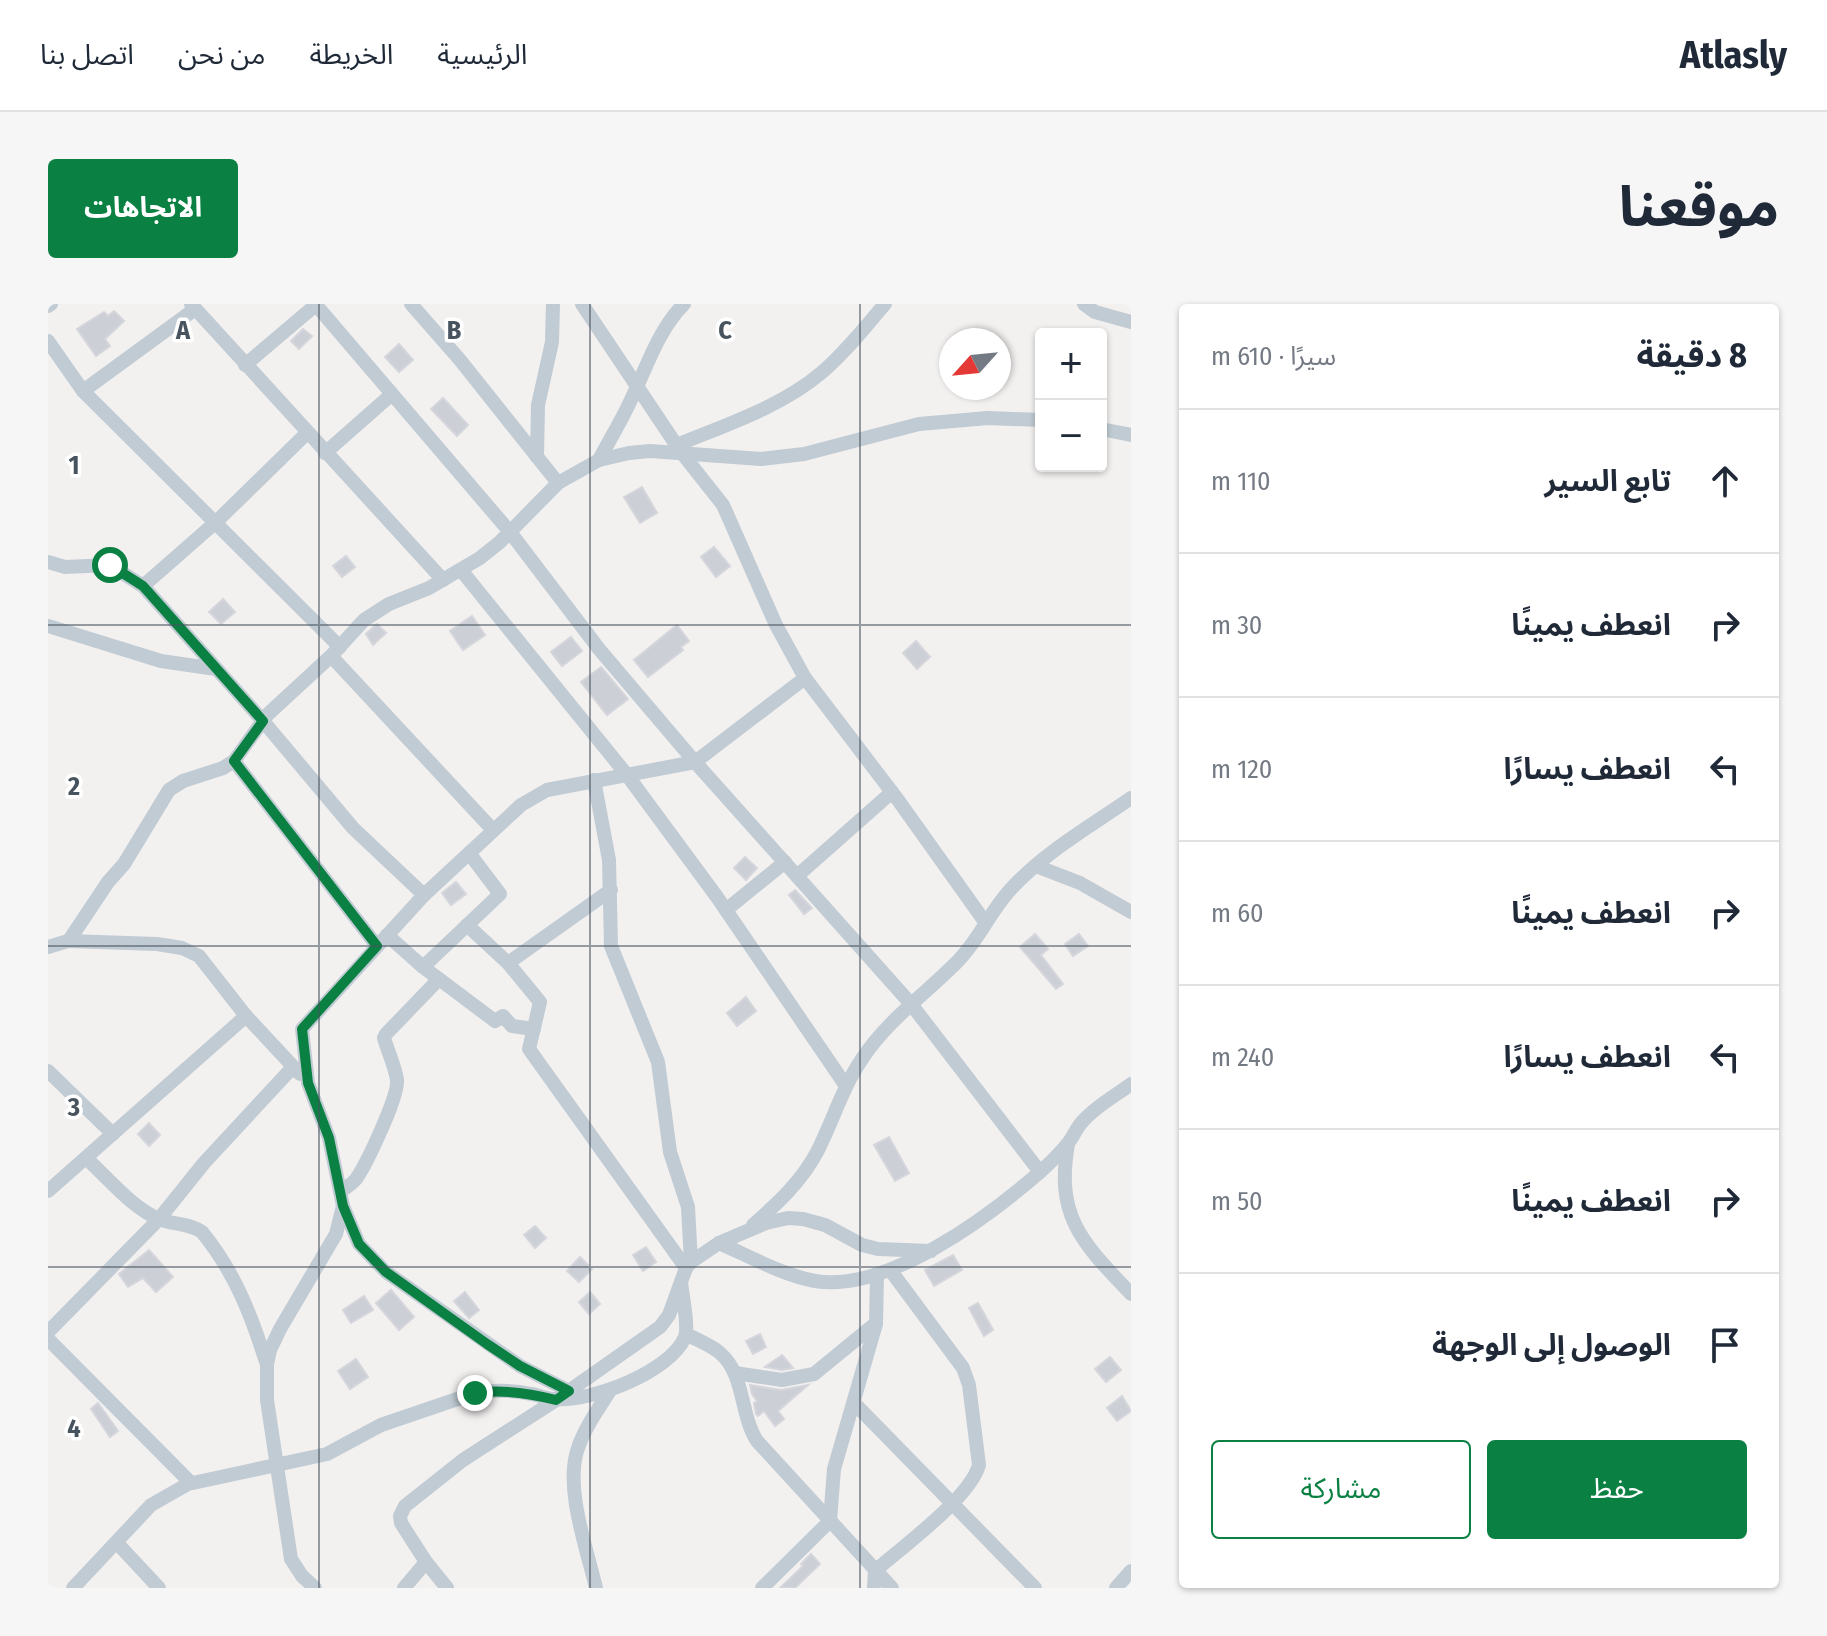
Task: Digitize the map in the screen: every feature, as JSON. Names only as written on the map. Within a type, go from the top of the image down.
[{"type":"street","points":[[245,365],[316,304],[510,532],[599,649],[695,762],[911,1004],[1040,1172]]},
{"type":"street","points":[[411,304],[558,483]]},
{"type":"street","points":[[537,457],[538,405],[552,342],[553,304]]},
{"type":"street","points":[[582,304],[679,448],[723,505],[776,625],[805,678],[985,922]]},
{"type":"street","points":[[599,460],[668,323],[684,304]]},
{"type":"street","points":[[679,448],[806,384],[836,359],[885,304]]},
{"type":"street","points":[[1084,304],[1095,312],[1131,322]]},
{"type":"street","points":[[83,391],[193,306],[443,580]]},
{"type":"street","points":[[48,341],[83,391],[216,522],[493,830]]},
{"type":"street","points":[[325,453],[392,394]]},
{"type":"street","points":[[68,941],[124,864],[169,790],[183,781],[223,768],[234,761],[263,721],[336,652],[364,620],[480,558],[558,483],[599,460],[629,453],[679,448],[761,459],[804,454],[919,424],[988,418],[1035,420]]},
{"type":"street","points":[[1107,430],[1131,435]]},
{"type":"street","points":[[143,586],[216,522],[307,433]]},
{"type":"street","points":[[48,562],[65,567],[110,565],[143,586],[353,828],[424,895]]},
{"type":"street","points":[[461,570],[627,775],[726,910],[846,1086]]},
{"type":"street","points":[[48,626],[161,661],[216,669]]},
{"type":"street","points":[[569,1391],[520,1366],[386,1272],[359,1244],[342,1198],[329,1138],[308,1083],[302,1029],[424,895],[532,797],[547,790],[695,762],[805,678]]},
{"type":"street","points":[[234,761],[382,941],[423,967],[495,1021],[504,1016],[512,1026],[534,1029]]},
{"type":"street","points":[[73,1588],[151,1505],[191,1483],[327,1454],[381,1425],[475,1393],[491,1390],[528,1393],[556,1400],[611,1389],[656,1368],[675,1351],[686,1334],[688,1207],[670,1152],[658,1062],[611,946],[611,890],[605,829],[594,780]]},
{"type":"street","points":[[797,876],[892,792]]},
{"type":"street","points":[[747,1230],[791,1190],[804,1173],[863,1056],[911,1004],[966,953],[1012,887],[1036,866],[1131,798]]},
{"type":"street","points":[[423,967],[500,894],[469,853]]},
{"type":"street","points":[[726,910],[785,862]]},
{"type":"street","points":[[1036,866],[1080,883],[1131,912]]},
{"type":"street","points":[[508,963],[611,890]]},
{"type":"street","points":[[467,925],[508,963],[540,1002],[529,1049],[686,1270]]},
{"type":"street","points":[[48,947],[68,941],[157,944],[192,953],[208,965],[246,1016],[308,1083]]},
{"type":"street","points":[[315,1588],[291,1559],[267,1400],[267,1364],[280,1329],[336,1234],[342,1198],[358,1175],[383,1125],[397,1088],[397,1077],[384,1038],[439,979]]},
{"type":"street","points":[[48,1191],[246,1016]]},
{"type":"street","points":[[48,1332],[159,1219],[213,1153],[293,1067]]},
{"type":"street","points":[[48,1071],[113,1134]]},
{"type":"street","points":[[719,1243],[794,1276],[817,1281],[884,1273],[931,1251],[1040,1172],[1068,1144],[1082,1122],[1131,1084]]},
{"type":"street","points":[[1068,1144],[1063,1173],[1066,1205],[1087,1245],[1131,1294]]},
{"type":"street","points":[[86,1158],[143,1210],[159,1219],[193,1226],[212,1244],[239,1288],[267,1364]]},
{"type":"street","points":[[447,1588],[401,1523],[400,1516],[405,1506],[463,1460],[660,1327],[669,1315],[686,1270],[719,1243],[747,1230],[788,1218],[825,1225],[862,1245],[878,1249],[931,1251]]},
{"type":"street","points":[[762,1588],[830,1521],[834,1469],[876,1324],[884,1273]]},
{"type":"street","points":[[874,1588],[875,1571],[953,1502],[976,1476],[979,1465],[969,1385],[963,1368],[884,1273]]},
{"type":"street","points":[[735,1373],[782,1380],[814,1374],[876,1324]]},
{"type":"street","points":[[686,1334],[719,1351],[735,1373],[748,1428],[757,1441],[892,1588]]},
{"type":"street","points":[[48,1339],[191,1483]]},
{"type":"street","points":[[596,1588],[574,1482],[577,1451],[590,1422],[611,1389]]},
{"type":"street","points":[[854,1403],[1035,1588]]},
{"type":"street","points":[[117,1543],[159,1588]]},
{"type":"street","points":[[404,1588],[426,1562]]},
{"type":"street","points":[[1118,1587],[1131,1571]]},
{"type":"building","points":[[114,311],[124,321],[105,339],[110,346],[96,356],[77,329],[104,312],[108,316]]},
{"type":"building","points":[[303,329],[312,336],[299,349],[291,341]]},
{"type":"building","points":[[399,344],[413,360],[399,372],[385,357]]},
{"type":"building","points":[[443,398],[468,425],[457,436],[431,409]]},
{"type":"building","points":[[642,487],[657,513],[640,523],[624,497]]},
{"type":"building","points":[[714,547],[730,566],[716,577],[701,557]]},
{"type":"building","points":[[346,556],[355,567],[342,577],[333,566]]},
{"type":"building","points":[[223,599],[235,612],[221,624],[209,612]]},
{"type":"building","points":[[472,616],[485,635],[463,650],[450,631]]},
{"type":"building","points":[[377,624],[386,633],[373,645],[366,634]]},
{"type":"building","points":[[677,625],[689,641],[681,647],[683,650],[648,677],[634,660]]},
{"type":"building","points":[[571,637],[582,651],[562,666],[551,652]]},
{"type":"building","points":[[916,641],[930,657],[917,669],[903,653]]},
{"type":"building","points":[[601,667],[628,699],[607,715],[581,682]]},
{"type":"building","points":[[745,857],[757,868],[746,880],[734,868]]},
{"type":"building","points":[[456,882],[466,894],[451,905],[442,893]]},
{"type":"building","points":[[795,890],[812,908],[804,914],[789,895]]},
{"type":"building","points":[[1035,934],[1048,949],[1041,955],[1063,984],[1056,989],[1020,947]]},
{"type":"building","points":[[1079,934],[1088,946],[1073,956],[1065,944]]},
{"type":"building","points":[[746,997],[756,1011],[737,1026],[727,1013]]},
{"type":"building","points":[[149,1123],[160,1135],[149,1146],[138,1134]]},
{"type":"building","points":[[889,1137],[909,1173],[895,1181],[874,1145]]},
{"type":"building","points":[[535,1226],[546,1238],[535,1248],[524,1235]]},
{"type":"building","points":[[646,1247],[656,1262],[643,1271],[633,1255]]},
{"type":"building","points":[[149,1250],[173,1277],[156,1292],[143,1278],[128,1287],[119,1274]]},
{"type":"building","points":[[953,1255],[962,1270],[934,1286],[925,1270]]},
{"type":"building","points":[[580,1257],[592,1269],[579,1282],[567,1271]]},
{"type":"building","points":[[391,1290],[414,1317],[399,1330],[376,1303]]},
{"type":"building","points":[[465,1292],[479,1310],[469,1318],[454,1301]]},
{"type":"building","points":[[590,1292],[600,1304],[589,1314],[579,1302]]},
{"type":"building","points":[[364,1296],[373,1310],[351,1323],[343,1310]]},
{"type":"building","points":[[978,1303],[993,1330],[984,1336],[969,1308]]},
{"type":"building","points":[[760,1334],[766,1347],[753,1354],[746,1341]]},
{"type":"building","points":[[782,1355],[793,1368],[765,1367]]},
{"type":"building","points":[[1110,1357],[1121,1370],[1106,1382],[1095,1369]]},
{"type":"building","points":[[356,1359],[368,1377],[350,1389],[338,1371]]},
{"type":"building","points":[[750,1385],[781,1390],[808,1385],[778,1411],[784,1419],[775,1426],[764,1411],[758,1416],[756,1414],[754,1403],[757,1401]]},
{"type":"building","points":[[1122,1396],[1131,1411],[1117,1421],[1107,1408]]},
{"type":"building","points":[[98,1403],[118,1431],[110,1437],[91,1409]]},
{"type":"building","points":[[811,1554],[820,1564],[795,1588],[780,1588],[803,1566],[801,1564]]},
{"type":"route","points":[[110,565],[143,586],[263,721],[234,761],[377,946],[302,1029],[308,1083],[329,1138],[343,1206],[359,1244],[386,1272],[487,1344],[520,1366],[569,1391],[556,1400],[528,1393],[491,1390],[475,1393]]}]
